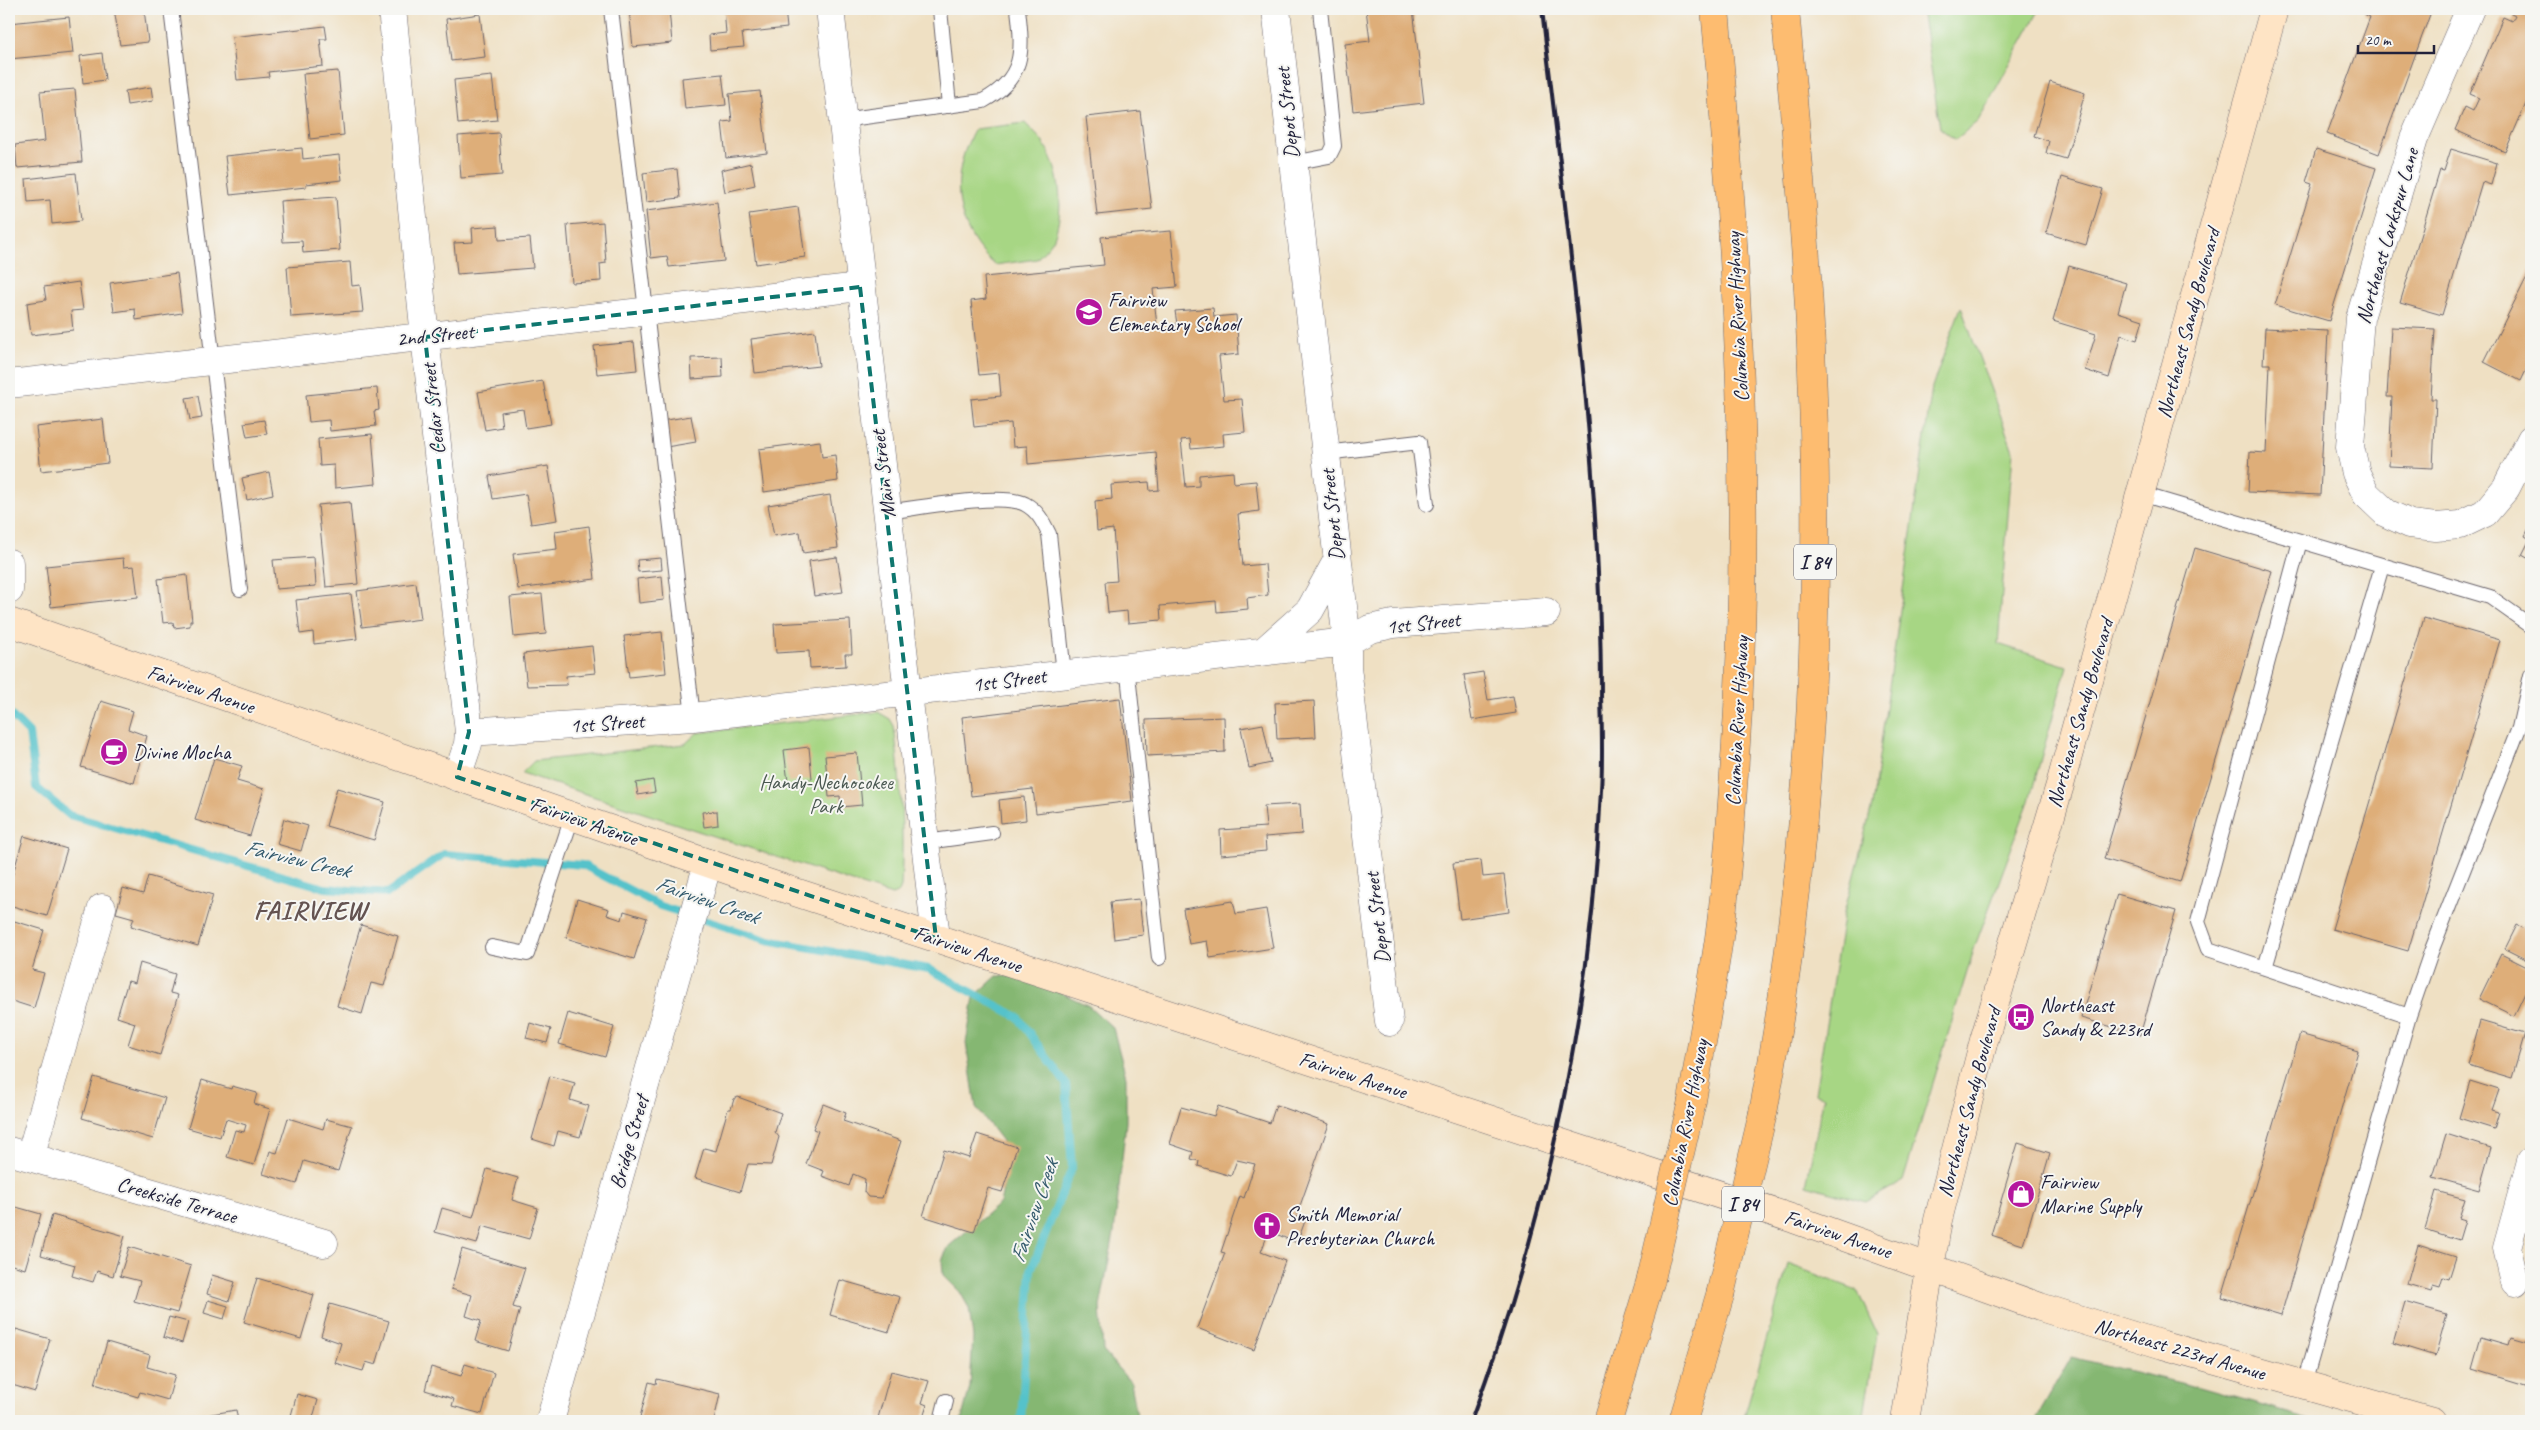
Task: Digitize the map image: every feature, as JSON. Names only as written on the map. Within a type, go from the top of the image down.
[{"type":"highway","name":"Columbia River Highway","points":[[1608,1421],[1651,1279],[1692,1101],[1719,937],[1738,731],[1744,576],[1741,364],[1715,9]]},
{"type":"highway","name":"I 84","points":[[1683,1421],[1720,1294],[1763,1113],[1791,949],[1809,762],[1816,577],[1811,347],[1804,228],[1785,9]]},
{"type":"main road","name":"Northeast Sandy Boulevard","points":[[1905,1421],[1938,1220],[1984,1040],[2060,785],[2274,9]]},
{"type":"main road","name":"Fairview Avenue","points":[[9,622],[708,863],[1794,1219],[1931,1268]]},
{"type":"main road","name":"Northeast 223rd Avenue","points":[[1931,1268],[2070,1317],[2432,1421]]},
{"type":"street","name":"Cedar Street","points":[[392,9],[425,337],[469,732],[468,744],[457,777]]},
{"type":"street","name":"Main Street","points":[[830,9],[860,287],[909,692],[936,938]]},
{"type":"street","name":"Depot Street","points":[[1276,9],[1346,642],[1347,667],[1390,1022]]},
{"type":"street","name":"Northeast Larkspur Lane","points":[[2470,9],[2414,139],[2360,318],[2350,447],[2356,473],[2366,494],[2386,513],[2410,524],[2436,527],[2460,525],[2484,513],[2506,488],[2531,439]]},
{"type":"street","name":"2nd Street","points":[[9,384],[860,287]]},
{"type":"street","points":[[1264,651],[1310,610],[1337,561]]},
{"type":"street","points":[[9,563],[9,590]]},
{"type":"street","name":"1st Street","points":[[469,732],[693,717],[1346,642],[1370,629],[1393,624],[1546,612]]},
{"type":"street","name":"Bridge Street","points":[[550,1421],[708,863]]},
{"type":"street","name":"Creekside Terrace","points":[[102,908],[19,1154],[324,1243]]},
{"type":"street","points":[[2515,1282],[2507,1248],[2531,1161]]},
{"type":"lane","points":[[170,9],[240,588]]},
{"type":"lane","points":[[611,9],[693,717]]},
{"type":"lane","points":[[940,9],[949,106]]},
{"type":"lane","points":[[842,120],[983,101],[997,94],[1010,81],[1022,44],[1018,9]]},
{"type":"lane","points":[[1293,163],[1329,156],[1334,146],[1320,9]]},
{"type":"lane","points":[[1325,453],[1419,442],[1427,504]]},
{"type":"lane","points":[[2141,494],[2490,597],[2531,626]]},
{"type":"lane","points":[[887,512],[1006,498],[1025,504],[1039,514],[1049,534],[1064,674]]},
{"type":"lane","points":[[2300,541],[2198,922],[2208,950],[2409,1016]]},
{"type":"lane","points":[[2265,968],[2382,566]]},
{"type":"lane","points":[[1126,666],[1159,958]]},
{"type":"lane","points":[[2304,1384],[2409,1016],[2431,952],[2519,728],[2531,675]]},
{"type":"lane","points":[[492,947],[527,954],[572,817]]},
{"type":"lane","points":[[926,842],[992,833]]},
{"type":"lane","points":[[941,1421],[946,1401]]},
{"type":"highlighted area","points":[[860,287],[936,938],[457,777],[469,732],[425,337]]},
{"type":"green space","points":[[1922,9],[2040,9],[1978,121],[1955,140],[1940,128]]},
{"type":"green space","points":[[1025,123],[1040,138],[1054,165],[1060,202],[1057,227],[1053,241],[1037,259],[995,265],[981,251],[964,219],[959,183],[961,165],[966,147],[975,129]]},
{"type":"green space","points":[[1961,307],[2013,451],[1998,644],[2067,666],[2029,801],[1975,946],[1903,1181],[1866,1202],[1806,1185],[1824,1096],[1815,1094],[1843,917],[1872,806],[1932,387]]},
{"type":"green space","name":"Handy-Nechocokee Park","points":[[878,712],[890,719],[894,726],[900,786],[902,827],[901,887],[899,892],[892,895],[522,773],[534,761],[685,744],[697,733]]},
{"type":"green space","points":[[997,976],[1028,977],[1089,1006],[1113,1028],[1126,1077],[1126,1122],[1114,1233],[1100,1307],[1103,1351],[1131,1383],[1138,1421],[961,1421],[970,1387],[973,1337],[969,1308],[960,1292],[943,1275],[942,1260],[949,1246],[1000,1203],[1007,1170],[1002,1141],[976,1107],[966,1043],[974,997]]},
{"type":"green space","points":[[1788,1264],[1857,1290],[1877,1334],[1863,1421],[1743,1421]]},
{"type":"green space","points":[[2071,1357],[2189,1385],[2316,1421],[2034,1421]]},
{"type":"building","points":[[114,9],[144,9],[148,42],[120,45]]},
{"type":"building","points":[[629,9],[669,9],[672,43],[633,47]]},
{"type":"building","points":[[724,9],[785,9],[787,28],[742,33],[744,47],[710,50],[709,35],[726,33]]},
{"type":"building","points":[[1366,9],[1413,9],[1424,103],[1353,111],[1345,44],[1370,41]]},
{"type":"building","points":[[2366,9],[2432,9],[2379,154],[2327,134],[2370,17],[2364,14]]},
{"type":"building","points":[[2511,9],[2531,9],[2531,92],[2505,152],[2455,130],[2465,107],[2473,111],[2479,98],[2470,94],[2503,17],[2512,21],[2515,15],[2509,12]]},
{"type":"building","points":[[480,14],[485,57],[451,61],[446,19]]},
{"type":"building","points":[[69,17],[73,53],[9,59],[9,23]]},
{"type":"building","points":[[325,26],[327,39],[320,39],[323,66],[268,72],[269,77],[237,80],[232,37]]},
{"type":"building","points":[[102,53],[105,80],[83,83],[80,56]]},
{"type":"building","points":[[338,71],[344,135],[310,139],[303,74]]},
{"type":"building","points":[[722,74],[726,105],[685,109],[682,78]]},
{"type":"building","points":[[492,76],[497,120],[458,124],[454,80]]},
{"type":"building","points":[[2050,82],[2085,93],[2066,159],[2046,153],[2049,141],[2034,136]]},
{"type":"building","points":[[151,87],[153,101],[127,105],[125,91]]},
{"type":"building","points":[[75,89],[82,162],[17,168],[15,145],[45,141],[40,92]]},
{"type":"building","points":[[760,91],[767,153],[726,158],[722,122],[732,121],[729,94]]},
{"type":"building","points":[[1140,111],[1152,209],[1097,215],[1086,117]]},
{"type":"building","points":[[499,133],[502,175],[461,178],[458,136]]},
{"type":"building","points":[[302,148],[303,159],[339,155],[342,180],[306,184],[306,187],[230,195],[225,156]]},
{"type":"building","points":[[2316,149],[2376,168],[2329,321],[2275,305],[2312,184],[2306,182]]},
{"type":"building","points":[[2451,149],[2497,163],[2491,185],[2482,182],[2442,315],[2400,303],[2440,170],[2444,171]]},
{"type":"building","points":[[751,163],[755,185],[725,192],[721,170]]},
{"type":"building","points":[[677,169],[680,198],[646,202],[643,173]]},
{"type":"building","points":[[76,173],[81,221],[52,224],[50,200],[28,202],[26,179]]},
{"type":"building","points":[[2062,177],[2103,189],[2086,245],[2046,233]]},
{"type":"building","points":[[336,197],[340,250],[303,253],[302,241],[283,242],[280,201]]},
{"type":"building","points":[[717,202],[724,261],[669,267],[667,256],[651,258],[646,211]]},
{"type":"building","points":[[798,207],[805,257],[756,264],[749,214]]},
{"type":"building","points":[[603,222],[606,263],[600,264],[601,281],[572,283],[567,225]]},
{"type":"building","points":[[498,226],[499,240],[530,238],[533,268],[457,274],[454,243],[473,242],[472,228]]},
{"type":"building","points":[[1171,231],[1177,287],[1153,289],[1157,326],[1177,324],[1175,311],[1213,308],[1214,317],[1236,315],[1239,354],[1219,356],[1224,400],[1242,399],[1245,432],[1223,434],[1224,446],[1191,449],[1190,439],[1181,440],[1186,487],[1199,486],[1199,475],[1233,472],[1234,483],[1256,481],[1259,511],[1238,514],[1243,566],[1265,564],[1268,595],[1247,598],[1248,609],[1217,612],[1216,601],[1160,606],[1161,620],[1128,623],[1127,611],[1108,613],[1105,582],[1117,581],[1113,529],[1097,531],[1095,501],[1112,499],[1111,485],[1149,482],[1150,491],[1159,490],[1156,452],[1028,464],[1027,446],[1013,447],[1011,423],[974,427],[971,399],[1001,396],[999,373],[979,375],[971,301],[986,299],[984,277],[1104,265],[1101,237]]},
{"type":"building","points":[[350,262],[352,286],[360,285],[363,312],[291,317],[287,267]]},
{"type":"building","points":[[2069,266],[2126,283],[2118,312],[2143,320],[2137,340],[2121,335],[2109,378],[2085,370],[2096,334],[2053,321]]},
{"type":"building","points":[[2531,269],[2531,360],[2521,381],[2484,362]]},
{"type":"building","points":[[177,273],[182,313],[136,320],[135,309],[114,312],[110,283]]},
{"type":"building","points":[[79,282],[83,310],[71,311],[73,330],[31,335],[27,303],[46,300],[44,287]]},
{"type":"building","points":[[2391,327],[2435,329],[2431,399],[2436,399],[2433,468],[2389,466],[2392,397],[2387,397]]},
{"type":"building","points":[[2265,328],[2328,331],[2320,495],[2248,492],[2250,452],[2266,453],[2270,364],[2263,364]]},
{"type":"building","points":[[815,331],[819,366],[755,373],[751,339]]},
{"type":"building","points":[[634,342],[637,370],[597,374],[594,346]]},
{"type":"building","points":[[722,357],[723,377],[692,379],[691,358]]},
{"type":"building","points":[[543,381],[551,424],[526,428],[523,409],[500,412],[502,427],[485,430],[478,392]]},
{"type":"building","points":[[377,388],[379,410],[374,411],[376,426],[330,431],[329,420],[309,422],[306,395]]},
{"type":"building","points":[[198,396],[202,418],[190,420],[186,398]]},
{"type":"building","points":[[691,416],[696,442],[666,447],[661,421]]},
{"type":"building","points":[[103,419],[108,463],[41,471],[36,427]]},
{"type":"building","points":[[264,420],[267,434],[247,437],[244,423]]},
{"type":"building","points":[[372,434],[376,484],[335,488],[334,465],[320,466],[318,439]]},
{"type":"building","points":[[820,441],[822,457],[835,455],[838,481],[764,492],[759,449]]},
{"type":"building","points":[[548,466],[557,520],[531,524],[526,494],[493,499],[489,476]]},
{"type":"building","points":[[269,472],[273,494],[247,500],[242,478]]},
{"type":"building","points":[[830,495],[838,548],[803,553],[800,532],[774,536],[768,505]]},
{"type":"building","points":[[350,502],[358,584],[326,587],[318,505]]},
{"type":"building","points":[[2531,524],[2531,560],[2522,555],[2530,539],[2525,536]]},
{"type":"building","points":[[589,526],[595,579],[518,589],[513,554],[557,549],[555,531]]},
{"type":"building","points":[[2195,548],[2272,571],[2180,882],[2104,859]]},
{"type":"building","points":[[314,557],[316,586],[276,589],[273,560]]},
{"type":"building","points":[[837,557],[843,592],[814,596],[809,561]]},
{"type":"building","points":[[123,558],[124,567],[134,566],[138,597],[51,607],[46,566]]},
{"type":"building","points":[[661,558],[662,570],[638,572],[637,560]]},
{"type":"building","points":[[187,575],[192,621],[190,621],[190,626],[174,628],[173,622],[163,623],[158,579]]},
{"type":"building","points":[[662,576],[664,600],[639,603],[637,579]]},
{"type":"building","points":[[416,583],[421,619],[362,627],[357,591]]},
{"type":"building","points":[[351,594],[357,639],[314,644],[313,632],[300,634],[296,600]]},
{"type":"building","points":[[542,594],[546,634],[514,637],[510,597]]},
{"type":"building","points":[[2424,618],[2500,640],[2408,951],[2332,929]]},
{"type":"building","points":[[850,620],[852,654],[845,654],[846,666],[810,668],[809,651],[776,653],[774,624]]},
{"type":"building","points":[[662,632],[666,673],[629,677],[624,636]]},
{"type":"building","points":[[592,646],[595,673],[566,676],[567,685],[527,686],[523,654]]},
{"type":"building","points":[[1483,672],[1488,700],[1513,696],[1516,713],[1472,720],[1464,675]]},
{"type":"building","points":[[1120,698],[1132,801],[1036,813],[1033,789],[971,796],[962,717]]},
{"type":"building","name":"Divine Mocha","points":[[101,701],[133,711],[128,729],[147,736],[134,783],[81,767]]},
{"type":"building","points":[[1314,701],[1316,737],[1277,739],[1275,703]]},
{"type":"building","points":[[1224,717],[1225,752],[1147,756],[1146,720]]},
{"type":"building","points":[[1263,724],[1271,763],[1249,768],[1241,728]]},
{"type":"building","points":[[809,747],[812,779],[788,782],[784,750]]},
{"type":"building","points":[[857,753],[862,805],[841,807],[840,796],[829,797],[825,756]]},
{"type":"building","points":[[214,758],[242,766],[237,781],[264,789],[250,836],[195,820]]},
{"type":"building","points":[[653,780],[655,792],[638,795],[636,783]]},
{"type":"building","points":[[337,788],[385,802],[374,840],[326,826]]},
{"type":"building","points":[[1024,797],[1026,820],[1001,823],[999,800]]},
{"type":"building","points":[[1300,804],[1302,834],[1265,837],[1266,851],[1221,855],[1220,830],[1266,827],[1264,806]]},
{"type":"building","points":[[717,811],[718,825],[704,827],[702,812]]},
{"type":"building","points":[[284,819],[308,826],[301,851],[277,844]]},
{"type":"building","points":[[24,836],[67,849],[47,916],[9,905],[9,887]]},
{"type":"building","points":[[1481,860],[1483,877],[1504,875],[1509,912],[1460,919],[1453,863]]},
{"type":"building","points":[[148,876],[213,895],[198,946],[131,926],[134,918],[116,913],[123,888],[143,894]]},
{"type":"building","points":[[2117,894],[2176,911],[2140,1035],[2081,1018]]},
{"type":"building","points":[[577,899],[609,909],[607,915],[622,920],[624,911],[647,918],[634,959],[566,938]]},
{"type":"building","points":[[1139,899],[1143,935],[1114,939],[1110,902]]},
{"type":"building","points":[[1233,901],[1236,914],[1266,909],[1273,948],[1210,958],[1207,941],[1189,944],[1183,909]]},
{"type":"building","points":[[2531,916],[2531,962],[2505,949],[2517,925],[2525,929]]},
{"type":"building","points":[[11,920],[44,930],[32,970],[44,973],[34,1008],[9,1000],[9,930]]},
{"type":"building","points":[[361,925],[398,936],[384,986],[371,983],[362,1014],[337,1006]]},
{"type":"building","points":[[2501,954],[2531,969],[2531,996],[2525,993],[2514,1016],[2479,999]]},
{"type":"building","points":[[140,963],[175,974],[170,993],[178,995],[160,1055],[128,1045],[135,1023],[117,1017],[128,981],[135,983]]},
{"type":"building","points":[[568,1013],[614,1027],[605,1057],[559,1044]]},
{"type":"building","points":[[2480,1021],[2525,1034],[2512,1078],[2468,1065]]},
{"type":"building","points":[[530,1023],[551,1029],[547,1043],[526,1038]]},
{"type":"building","points":[[2300,1034],[2358,1051],[2281,1315],[2222,1297]]},
{"type":"building","points":[[550,1076],[575,1083],[570,1100],[589,1106],[580,1137],[558,1131],[554,1146],[532,1139]]},
{"type":"building","points":[[94,1077],[165,1098],[153,1139],[82,1118]]},
{"type":"building","points":[[202,1080],[231,1089],[232,1086],[257,1093],[254,1104],[270,1109],[254,1165],[227,1157],[235,1130],[244,1132],[246,1125],[226,1119],[220,1137],[188,1128]]},
{"type":"building","points":[[2470,1081],[2499,1090],[2492,1110],[2499,1112],[2494,1129],[2459,1118]]},
{"type":"building","points":[[738,1097],[781,1113],[775,1132],[779,1137],[771,1165],[748,1164],[740,1192],[695,1178],[704,1148],[716,1151],[728,1109],[731,1109],[734,1099]]},
{"type":"building","points":[[823,1104],[846,1113],[843,1121],[901,1141],[882,1198],[868,1197],[864,1192],[865,1179],[853,1174],[849,1186],[822,1176],[824,1171],[806,1164],[818,1131],[813,1129]]},
{"type":"building","name":"Smith Memorial Presbyterian Church","points":[[1276,1105],[1329,1124],[1296,1217],[1305,1221],[1297,1243],[1269,1231],[1261,1252],[1285,1261],[1254,1350],[1197,1328],[1225,1253],[1221,1252],[1240,1196],[1244,1198],[1255,1164],[1237,1160],[1231,1176],[1198,1166],[1199,1161],[1191,1159],[1193,1152],[1170,1144],[1181,1107],[1214,1116],[1218,1106],[1270,1123]]},
{"type":"building","points":[[288,1118],[323,1129],[326,1119],[352,1126],[338,1171],[304,1161],[297,1184],[263,1174],[270,1151],[277,1153]]},
{"type":"building","points":[[977,1134],[1017,1147],[1002,1192],[988,1188],[974,1232],[923,1216],[944,1150],[969,1158]]},
{"type":"building","points":[[2446,1134],[2491,1148],[2479,1190],[2433,1177]]},
{"type":"building","name":"Fairview Marine Supply","points":[[2018,1143],[2050,1153],[2023,1245],[1991,1235]]},
{"type":"building","points":[[487,1169],[518,1178],[512,1200],[538,1208],[529,1239],[482,1226],[477,1244],[435,1232],[442,1208],[473,1217]]},
{"type":"building","points":[[2436,1191],[2465,1199],[2459,1218],[2465,1220],[2459,1240],[2425,1229]]},
{"type":"building","points":[[9,1205],[41,1214],[25,1269],[9,1264]]},
{"type":"building","points":[[52,1215],[125,1236],[113,1276],[97,1271],[93,1282],[72,1276],[75,1265],[41,1255]]},
{"type":"building","points":[[2418,1245],[2456,1257],[2449,1279],[2443,1277],[2440,1287],[2433,1285],[2431,1291],[2407,1284]]},
{"type":"building","points":[[129,1247],[191,1266],[177,1313],[134,1301],[140,1281],[120,1276]]},
{"type":"building","points":[[462,1249],[525,1268],[513,1307],[520,1309],[508,1351],[475,1341],[481,1321],[466,1316],[472,1295],[451,1289]]},
{"type":"building","points":[[212,1275],[235,1282],[229,1301],[207,1294]]},
{"type":"building","points":[[257,1278],[314,1295],[301,1339],[244,1322]]},
{"type":"building","points":[[840,1280],[900,1297],[889,1332],[830,1315]]},
{"type":"building","points":[[208,1300],[228,1306],[224,1319],[204,1313]]},
{"type":"building","points":[[2405,1302],[2447,1314],[2435,1356],[2393,1343]]},
{"type":"building","points":[[330,1304],[389,1321],[376,1365],[366,1362],[363,1371],[335,1363],[341,1343],[321,1336]]},
{"type":"building","points":[[169,1317],[188,1322],[182,1343],[163,1337]]},
{"type":"building","points":[[16,1329],[50,1339],[35,1392],[9,1384],[9,1353]]},
{"type":"building","points":[[2481,1337],[2508,1345],[2510,1338],[2531,1344],[2531,1387],[2472,1369]]},
{"type":"building","points":[[107,1342],[150,1355],[147,1367],[175,1375],[168,1400],[140,1392],[138,1397],[95,1384]]},
{"type":"building","points":[[465,1364],[494,1373],[482,1414],[452,1406],[454,1399],[425,1390],[431,1367],[461,1376]]},
{"type":"building","points":[[891,1371],[929,1381],[922,1403],[927,1405],[922,1421],[890,1421],[878,1418]]},
{"type":"building","points":[[657,1379],[720,1394],[714,1421],[639,1421],[649,1382],[656,1384]]},
{"type":"building","points":[[297,1394],[318,1400],[312,1421],[290,1419]]},
{"type":"building","points":[[236,1410],[238,1421],[201,1421],[200,1416]]},
{"type":"waterway","name":"Fairview Creek","points":[[9,713],[29,733],[36,787],[69,815],[325,888],[388,893],[444,854],[583,865],[660,906],[767,940],[929,969],[1018,1017],[1066,1084],[1072,1168],[1031,1270],[1021,1421]]},
{"type":"railway","points":[[1471,1421],[1522,1267],[1543,1189],[1561,1110],[1576,1031],[1588,951],[1596,871],[1602,778],[1600,610],[1589,438],[1572,266],[1542,9]]},
{"type":"place","name":"Fairview Elementary School","points":[[1089,312]]},
{"type":"place","name":"Divine Mocha","points":[[114,752]]},
{"type":"place","name":"Northeast Sandy & 223rd","points":[[2021,1017]]},
{"type":"place","name":"Fairview Marine Supply","points":[[2021,1194]]},
{"type":"place","name":"Smith Memorial Presbyterian Church","points":[[1267,1226]]},
{"type":"district","name":"FAIRVIEW","points":[[310,910]]}]
